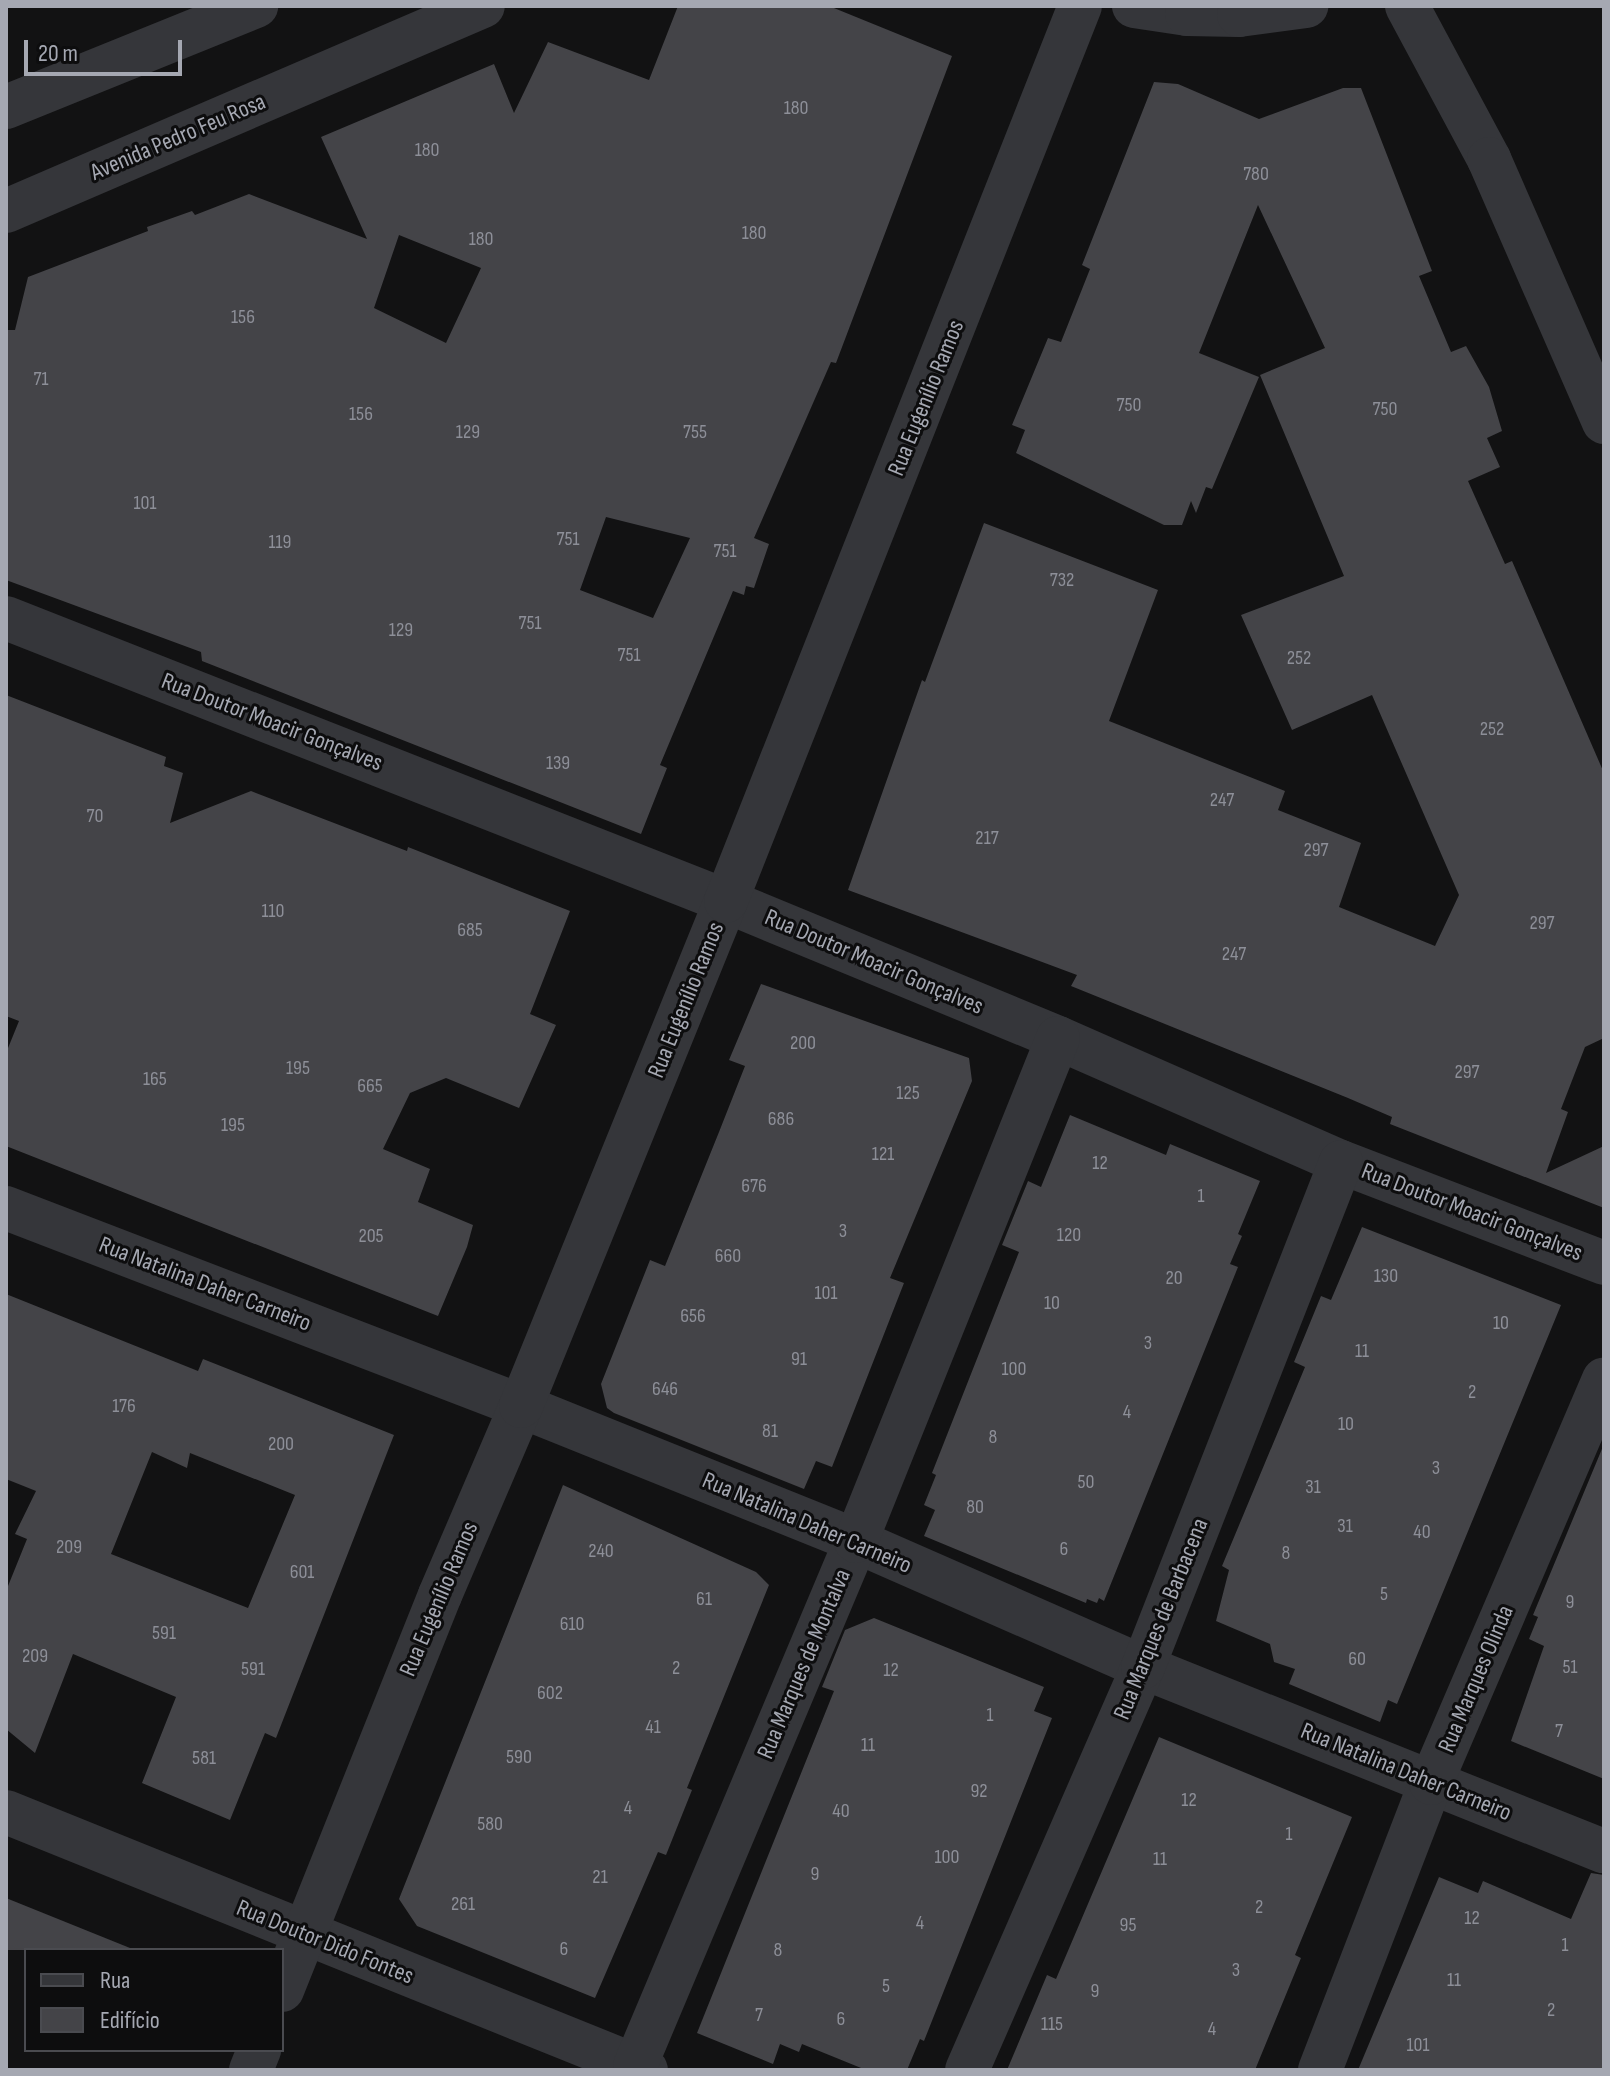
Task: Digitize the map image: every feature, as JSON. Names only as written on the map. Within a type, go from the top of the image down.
[{"type":"street","points":[[6,107],[256,6]]},
{"type":"street","name":"Avenida Pedro Feu Rosa","points":[[6,211],[483,6]]},
{"type":"street","name":"Rua Eugenílio Ramos","points":[[284,1985],[440,1595],[521,1406],[726,901],[1080,6]]},
{"type":"street","points":[[1134,6],[1187,14],[1239,15],[1306,6]]},
{"type":"street","points":[[1407,6],[1489,159],[1604,422]]},
{"type":"street","name":"Rua Doutor Moacir Gonçalves","points":[[6,618],[726,901],[1058,1038],[1341,1162],[1604,1263]]},
{"type":"street","name":"Rua Marques de Montalva","points":[[640,2068],[1058,1038]]},
{"type":"street","name":"Rua Marques de Barbacena","points":[[967,2070],[1143,1667],[1341,1162]]},
{"type":"street","name":"Rua Natalina Daher Carneiro","points":[[6,1208],[521,1406],[856,1541],[1143,1667],[1604,1851]]},
{"type":"street","name":"Rua Marques Olinda","points":[[1320,2070],[1431,1783],[1604,1380]]},
{"type":"street","name":"Rua Doutor Dido Fontes","points":[[6,1812],[640,2068]]},
{"type":"building","points":[[678,6],[829,6],[952,56],[836,363],[831,362],[754,538],[769,544],[754,588],[746,586],[744,595],[733,591],[660,765],[667,768],[641,834],[202,661],[201,652],[6,580],[6,330],[15,330],[28,277],[148,231],[147,227],[192,211],[195,215],[249,194],[367,239],[321,137],[494,64],[514,113],[548,42],[649,80]],"holes":[[[399,235],[481,268],[446,343],[374,308]],[[606,517],[690,538],[653,618],[580,590]]]},
{"type":"building","points":[[1154,82],[1178,84],[1259,119],[1343,88],[1361,88],[1432,271],[1419,276],[1451,352],[1466,346],[1489,387],[1502,431],[1487,438],[1500,467],[1468,481],[1505,564],[1512,561],[1604,773],[1604,1038],[1585,1047],[1561,1109],[1568,1112],[1546,1173],[1604,1146],[1604,1208],[1390,1124],[1392,1117],[1071,986],[1077,975],[848,890],[922,680],[925,682],[984,523],[1158,590],[1109,721],[1285,791],[1278,810],[1361,843],[1339,907],[1435,946],[1459,895],[1372,695],[1292,730],[1241,615],[1344,576],[1260,375],[1325,348],[1258,205],[1199,353],[1259,377],[1212,489],[1206,487],[1196,513],[1191,501],[1182,525],[1164,525],[1016,453],[1025,430],[1012,425],[1048,338],[1061,342],[1090,269],[1082,265]]},
{"type":"building","points":[[6,695],[166,757],[164,766],[183,773],[170,823],[251,791],[407,851],[408,847],[570,911],[530,1014],[556,1025],[519,1108],[446,1078],[410,1093],[383,1149],[430,1169],[418,1202],[473,1225],[438,1316],[6,1146],[6,1053],[19,1021],[6,1016]]},
{"type":"building","points":[[761,984],[969,1058],[972,1081],[890,1278],[904,1283],[832,1467],[816,1461],[804,1489],[614,1413],[607,1408],[601,1384],[650,1260],[665,1266],[719,1132],[745,1066],[729,1060]]},
{"type":"building","points":[[1070,1115],[1166,1155],[1170,1144],[1260,1181],[1238,1234],[1242,1236],[1230,1264],[1238,1267],[1104,1601],[1099,1598],[1097,1603],[1087,1599],[1086,1603],[924,1536],[935,1510],[924,1505],[936,1475],[932,1473],[1019,1252],[1002,1245],[1028,1181],[1041,1187]]},
{"type":"building","points":[[1362,1227],[1561,1305],[1397,1704],[1388,1700],[1380,1722],[1289,1684],[1295,1669],[1274,1662],[1270,1644],[1216,1621],[1229,1570],[1222,1566],[1305,1367],[1294,1362],[1321,1296],[1331,1300]]},
{"type":"building","points":[[6,1294],[198,1371],[203,1359],[394,1435],[276,1738],[265,1733],[230,1820],[142,1783],[176,1697],[73,1654],[35,1753],[6,1729],[6,1591],[27,1539],[15,1534],[36,1491],[6,1479]],"holes":[[[152,1452],[187,1468],[190,1453],[295,1495],[248,1608],[111,1554]]]},
{"type":"building","points":[[1604,1444],[1604,1779],[1511,1741],[1544,1646],[1529,1639],[1538,1617],[1533,1615]]},
{"type":"building","points":[[563,1485],[756,1572],[769,1585],[687,1788],[692,1790],[666,1855],[658,1852],[595,1998],[417,1926],[399,1899]]},
{"type":"building","points":[[874,1618],[1044,1687],[1034,1711],[1052,1718],[924,2041],[920,2039],[907,2070],[866,2070],[802,2044],[799,2052],[780,2044],[773,2064],[697,2033],[834,1691],[822,1687],[845,1630]]},
{"type":"building","points":[[1159,1737],[1352,1817],[1295,1955],[1301,1958],[1255,2070],[1007,2070],[1047,1975],[1056,1979]]},
{"type":"building","points":[[1591,1873],[1604,1875],[1604,2070],[1358,2070],[1439,1877],[1478,1893],[1483,1881],[1571,1919]]},
{"type":"building","points":[[6,1898],[130,1948],[24,1948],[6,1950]]}]
